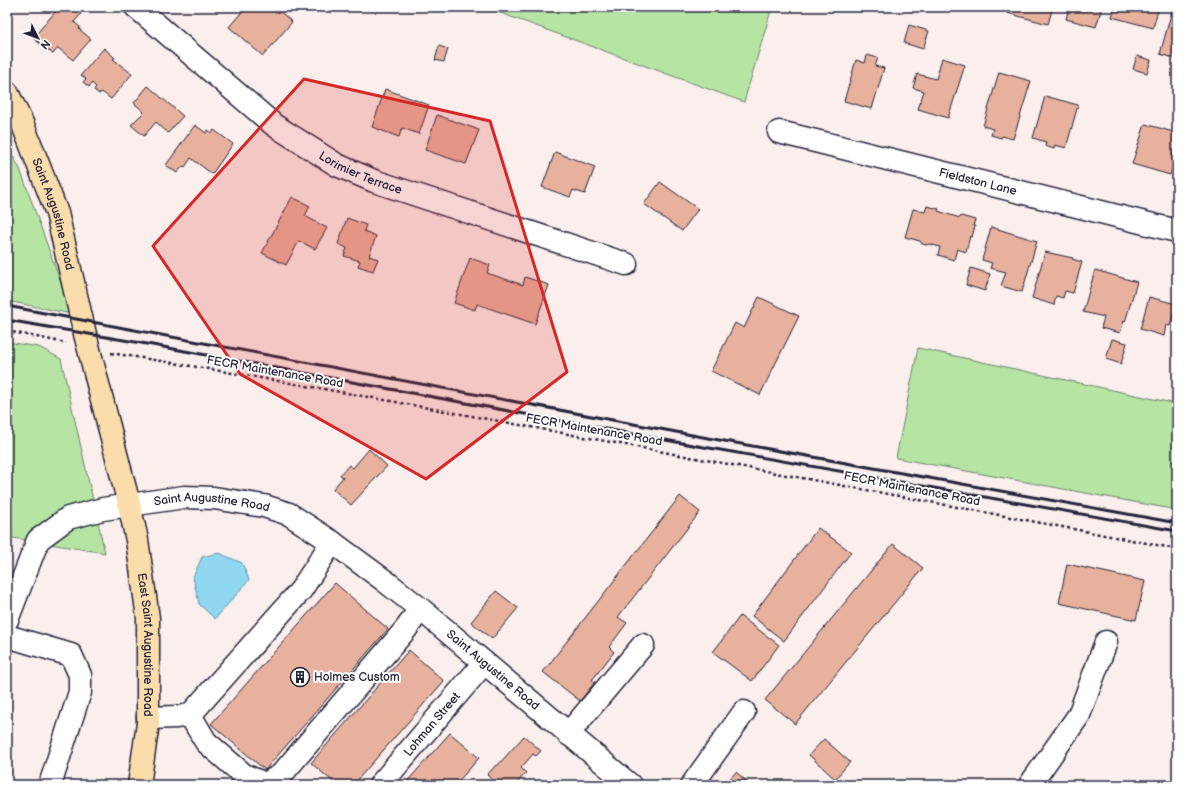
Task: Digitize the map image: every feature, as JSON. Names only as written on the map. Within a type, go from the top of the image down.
[{"type":"main road","name":"Saint Augustine Road","points":[[7,92],[24,125],[58,213],[89,350],[129,504]]},
{"type":"main road","name":"East Saint Augustine Road","points":[[129,504],[137,540],[148,618],[148,718],[138,785]]},
{"type":"street","name":"Lorimier Terrace","points":[[136,7],[274,125],[337,165],[374,181],[626,264]]},
{"type":"street","name":"Fieldston Lane","points":[[779,132],[1177,231]]},
{"type":"street","name":"Saint Augustine Road","points":[[129,504],[184,497],[214,498],[264,506],[289,514],[332,542],[385,581],[630,785]]},
{"type":"street","points":[[7,620],[38,540],[68,518],[129,504]]},
{"type":"street","points":[[148,718],[190,715],[300,590],[332,542]]},
{"type":"street","points":[[190,715],[206,742],[244,775],[265,784],[281,775],[406,629],[420,609]]},
{"type":"street","points":[[7,636],[71,655],[80,675],[80,692],[50,785]]},
{"type":"street","points":[[1030,785],[1079,715],[1106,642]]},
{"type":"street","points":[[568,734],[643,645]]},
{"type":"street","name":"Lohman Street","points":[[380,785],[484,663]]},
{"type":"street","points":[[692,785],[744,712]]},
{"type":"path","name":"FECR Maintenance Road","points":[[7,332],[63,342],[89,350],[240,374],[571,434],[1177,549]]},
{"type":"highlighted area","points":[[304,79],[490,121],[567,372],[426,479],[240,374],[153,246]]},
{"type":"green space","points":[[484,7],[772,7],[744,102]]},
{"type":"green space","points":[[7,145],[20,169],[72,314],[7,301]]},
{"type":"green space","points":[[7,342],[39,347],[61,359],[105,553],[7,537]]},
{"type":"green space","points":[[918,348],[1177,404],[1177,510],[896,458]]},
{"type":"water","points":[[219,553],[242,563],[249,580],[215,619],[199,604],[193,577],[202,557]]},
{"type":"building","points":[[50,7],[72,7],[81,14],[74,22],[80,27],[79,29],[91,39],[73,60],[58,48],[53,54],[33,38],[55,12]]},
{"type":"building","points":[[246,7],[275,7],[292,22],[263,56],[229,27]]},
{"type":"building","points":[[1009,7],[1053,7],[1048,24],[1007,13]]},
{"type":"building","points":[[1069,7],[1102,7],[1096,27],[1066,19]]},
{"type":"building","points":[[1115,7],[1159,7],[1153,28],[1112,17]]},
{"type":"building","points":[[1173,7],[1177,7],[1177,59],[1160,54]]},
{"type":"building","points":[[909,25],[929,31],[923,49],[904,43]]},
{"type":"building","points":[[439,46],[448,49],[444,62],[435,60]]},
{"type":"building","points":[[104,48],[115,58],[113,59],[132,74],[111,99],[102,92],[99,94],[94,90],[96,87],[92,83],[89,87],[83,82],[86,79],[81,75]]},
{"type":"building","points":[[867,55],[878,58],[875,66],[884,68],[872,109],[844,101],[856,60],[865,63]]},
{"type":"building","points":[[1137,56],[1151,60],[1147,73],[1133,69]]},
{"type":"building","points":[[942,58],[965,65],[948,118],[918,109],[924,91],[913,88],[917,74],[936,79]]},
{"type":"building","points":[[999,72],[1031,81],[1013,139],[991,135],[993,129],[983,126]]},
{"type":"building","points":[[148,86],[183,116],[168,133],[156,122],[144,136],[131,125],[144,112],[134,103]]},
{"type":"building","points":[[385,89],[429,105],[419,134],[402,128],[399,137],[372,127]]},
{"type":"building","points":[[1177,95],[1177,107],[1174,106]]},
{"type":"building","points":[[1045,96],[1078,105],[1066,148],[1055,145],[1054,149],[1045,146],[1046,142],[1033,138]]},
{"type":"building","points":[[437,115],[479,130],[466,164],[425,150]]},
{"type":"building","points":[[1145,124],[1177,133],[1175,147],[1177,147],[1177,149],[1175,154],[1173,153],[1172,159],[1175,160],[1170,175],[1132,164]]},
{"type":"building","points":[[195,125],[206,133],[208,130],[212,133],[214,130],[233,144],[212,174],[191,158],[185,167],[183,166],[177,173],[166,165]]},
{"type":"building","points":[[555,152],[595,167],[585,194],[573,190],[570,197],[542,187]]},
{"type":"building","points":[[660,182],[698,209],[682,231],[644,204]]},
{"type":"building","points":[[292,197],[310,206],[305,216],[327,228],[315,249],[299,241],[286,265],[262,253]]},
{"type":"building","points":[[927,206],[939,209],[938,211],[960,218],[961,216],[975,220],[972,237],[970,236],[966,252],[957,249],[954,260],[938,255],[940,247],[922,244],[920,241],[905,237],[913,209],[925,212]]},
{"type":"building","points":[[347,218],[366,225],[364,231],[376,236],[369,256],[378,259],[373,271],[358,266],[360,261],[344,256],[347,248],[338,244]]},
{"type":"building","points":[[991,227],[1037,241],[1022,292],[1001,286],[1006,272],[990,268],[992,263],[982,260]]},
{"type":"building","points":[[1045,252],[1073,258],[1072,259],[1082,262],[1073,293],[1065,291],[1063,298],[1056,296],[1054,305],[1032,298]]},
{"type":"building","points":[[470,258],[490,265],[487,273],[523,285],[525,277],[549,285],[535,324],[477,304],[475,310],[454,303]]},
{"type":"building","points":[[971,268],[990,274],[985,291],[966,285]]},
{"type":"building","points":[[1095,270],[1137,282],[1125,322],[1124,321],[1120,333],[1101,328],[1104,317],[1083,312]]},
{"type":"building","points":[[759,297],[799,316],[760,395],[711,371],[735,323],[744,328]]},
{"type":"building","points":[[1149,297],[1176,304],[1170,326],[1166,325],[1164,336],[1140,329]]},
{"type":"building","points":[[1112,339],[1127,343],[1121,364],[1106,359]]},
{"type":"building","points":[[369,449],[387,466],[351,505],[333,489],[343,477],[340,475],[349,465],[353,468]]},
{"type":"building","points":[[680,496],[700,512],[618,617],[627,623],[609,647],[614,652],[592,680],[595,682],[580,701],[543,672]]},
{"type":"building","points":[[818,528],[851,552],[784,641],[752,616]]},
{"type":"building","points":[[893,544],[923,568],[795,724],[765,700]]},
{"type":"building","points":[[1067,564],[1145,581],[1136,620],[1059,603]]},
{"type":"building","name":"Holmes Custom","points":[[335,583],[388,629],[265,770],[211,724]]},
{"type":"building","points":[[496,591],[518,608],[492,639],[471,622]]},
{"type":"building","points":[[740,616],[779,645],[752,681],[713,652]]},
{"type":"building","points":[[409,650],[444,681],[353,785],[337,785],[311,763]]},
{"type":"building","points":[[450,733],[479,758],[455,785],[404,785]]},
{"type":"building","points":[[524,736],[541,751],[536,756],[533,754],[521,768],[526,773],[515,785],[498,785],[487,775]]},
{"type":"building","points":[[824,739],[850,762],[835,779],[809,755]]},
{"type":"building","points":[[736,772],[751,785],[724,785]]},
{"type":"railway","points":[[7,306],[708,438],[1177,523]]},
{"type":"railway","points":[[7,320],[147,344],[698,446],[1177,531]]},
{"type":"place","name":"Holmes Custom","points":[[300,677]]}]
